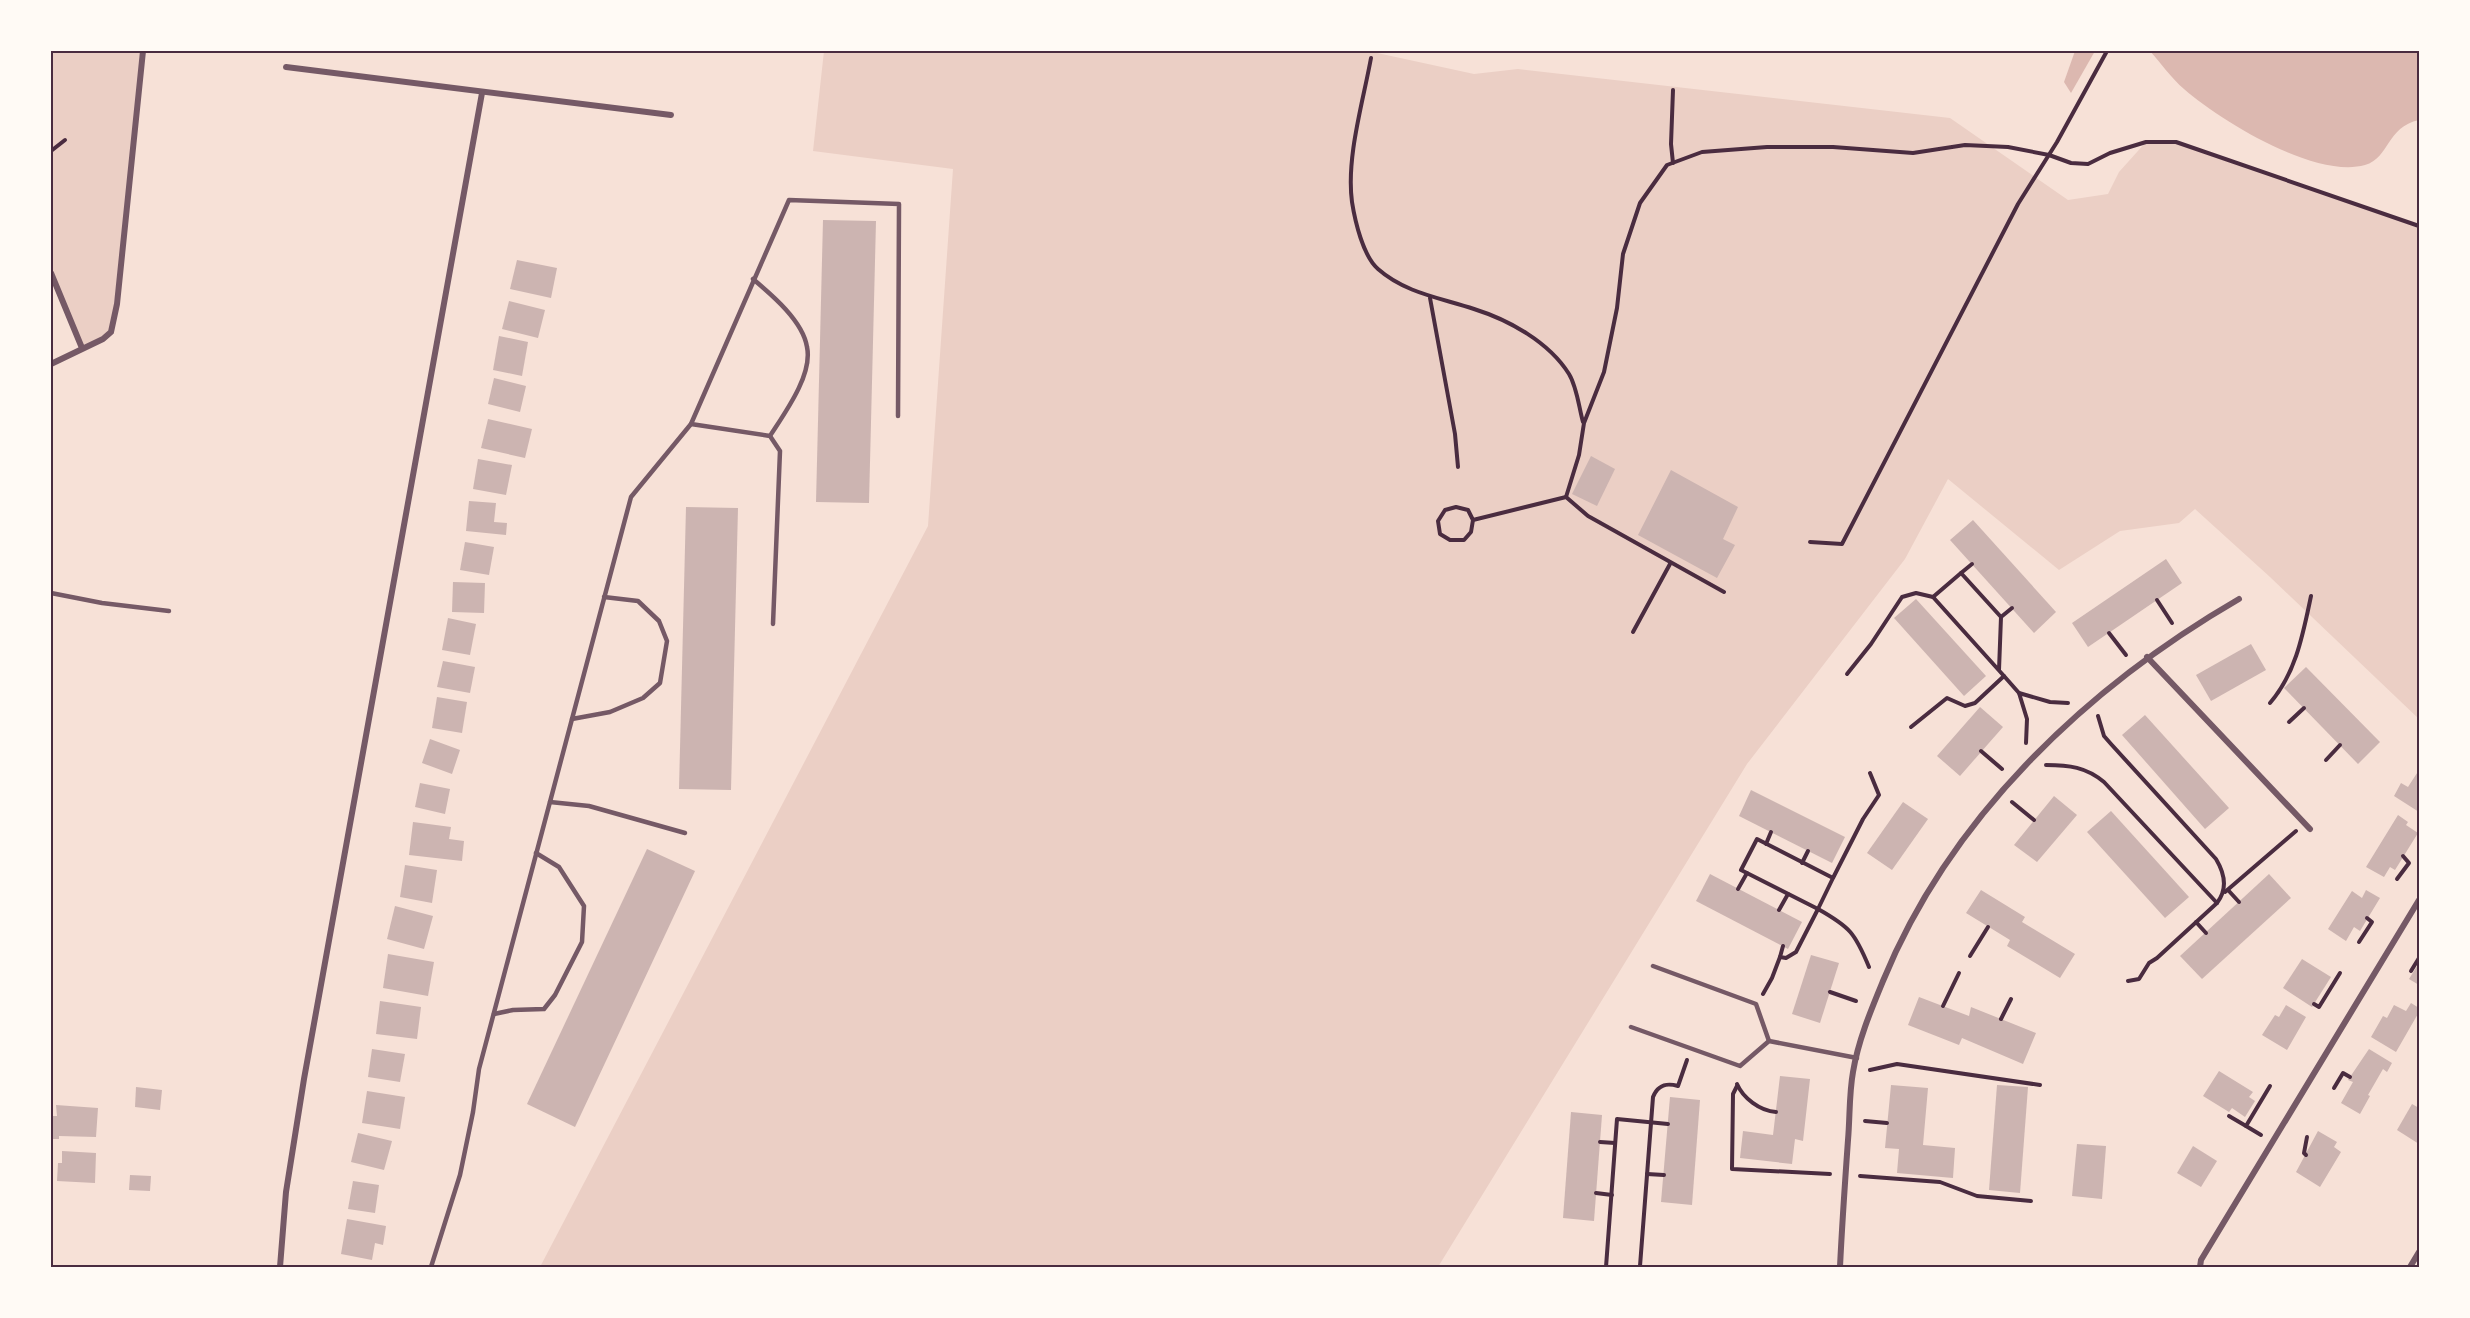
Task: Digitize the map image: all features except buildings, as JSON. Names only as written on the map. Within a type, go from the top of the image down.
[{"type":"street","points":[[51,364],[103,339],[111,332],[117,304],[143,51]]},
{"type":"street","points":[[286,67],[671,115]]},
{"type":"street","points":[[280,1267],[286,1192],[304,1079],[482,93]]},
{"type":"street","points":[[51,273],[82,348]]},
{"type":"street","points":[[1840,1267],[1853,1071],[1868,1017],[1899,944],[1942,872],[1975,824],[2005,787],[2055,735],[2147,657],[2197,623],[2239,599]]},
{"type":"street","points":[[2147,657],[2310,830]]},
{"type":"street","points":[[2200,1267],[2201,1260],[2419,900]]},
{"type":"street","points":[[2410,1267],[2419,1252]]},
{"type":"lane","points":[[431,1267],[460,1175],[479,1069],[631,497],[691,424],[789,200],[899,204],[898,416]]},
{"type":"lane","points":[[753,279],[777,300],[795,321],[807,347],[807,367],[789,408],[770,436]]},
{"type":"lane","points":[[691,424],[770,436],[780,451],[773,624]]},
{"type":"lane","points":[[51,593],[102,603],[169,611]]},
{"type":"lane","points":[[572,719],[610,712],[643,698],[660,683],[667,641],[659,621],[639,601],[604,597]]},
{"type":"lane","points":[[550,801],[589,806],[685,833]]},
{"type":"lane","points":[[494,1014],[513,1010],[544,1009],[555,995],[582,942],[584,906],[559,867],[536,853]]},
{"type":"lane","points":[[1653,966],[1756,1004],[1769,1041]]},
{"type":"lane","points":[[1631,1026],[1740,1066],[1769,1041]]},
{"type":"lane","points":[[1769,1041],[1857,1058]]},
{"type":"path","points":[[1810,542],[1842,544],[2018,204],[2057,142],[2107,51]]},
{"type":"path","points":[[1371,58],[1353,155],[1352,201],[1362,243],[1376,268],[1401,284],[1430,298],[1474,309],[1503,321],[1542,343],[1570,375],[1584,423]]},
{"type":"path","points":[[1673,90],[1671,144],[1673,162]]},
{"type":"path","points":[[51,151],[65,140]]},
{"type":"path","points":[[1566,497],[1579,455],[1584,423],[1604,372],[1617,308],[1623,254],[1640,203],[1667,165],[1702,152],[1767,147],[1833,147],[1913,153],[1965,145],[2008,147],[2049,155],[2071,164],[2088,164],[2110,153],[2146,142],[2176,142],[2419,226]]},
{"type":"path","points":[[1430,298],[1455,434],[1458,467]]},
{"type":"path","points":[[1473,520],[1566,497]]},
{"type":"path","points":[[1566,497],[1588,516],[1670,564],[1724,592]]},
{"type":"path","points":[[1456,507],[1468,510],[1473,520],[1471,532],[1464,540],[1450,540],[1440,534],[1438,521],[1445,510],[1456,507]]},
{"type":"path","points":[[1633,632],[1670,564]]},
{"type":"path","points":[[1933,597],[1972,564]]},
{"type":"path","points":[[1961,573],[2001,617],[1999,670]]},
{"type":"path","points":[[1847,674],[1872,644],[1902,597],[1916,593],[1933,597],[2019,693],[2026,719],[2026,742]]},
{"type":"path","points":[[2270,703],[2283,685],[2297,656],[2311,596]]},
{"type":"path","points":[[2157,600],[2172,623]]},
{"type":"path","points":[[2001,617],[2012,608]]},
{"type":"path","points":[[2109,633],[2126,655]]},
{"type":"path","points":[[1911,727],[1947,698],[1952,698],[1965,706],[1975,703],[2004,676]]},
{"type":"path","points":[[2019,693],[2050,702],[2068,703]]},
{"type":"path","points":[[2289,722],[2304,708]]},
{"type":"path","points":[[2098,716],[2104,736],[2216,859],[2226,891],[2239,902]]},
{"type":"path","points":[[2325,760],[2340,745]]},
{"type":"path","points":[[1981,751],[2002,769]]},
{"type":"path","points":[[2046,765],[2077,767],[2087,770],[2104,782],[2217,903]]},
{"type":"path","points":[[1780,957],[1786,958],[1796,952],[1857,829],[1879,795],[1870,773]]},
{"type":"path","points":[[2012,802],[2034,820]]},
{"type":"path","points":[[2128,981],[2139,979],[2150,963],[2217,903],[2226,891],[2304,823]]},
{"type":"path","points":[[1766,844],[1771,832]]},
{"type":"path","points":[[1833,878],[1757,839],[1741,870],[1818,909],[1847,927],[1860,944],[1869,967]]},
{"type":"path","points":[[1802,862],[1808,851]]},
{"type":"path","points":[[2397,879],[2409,863],[2403,856]]},
{"type":"path","points":[[1738,889],[1747,873]]},
{"type":"path","points":[[1779,910],[1788,894]]},
{"type":"path","points":[[2360,942],[2372,922],[2367,918]]},
{"type":"path","points":[[2196,922],[2206,933]]},
{"type":"path","points":[[1970,956],[1988,927]]},
{"type":"path","points":[[1756,1004],[1772,978],[1783,946]]},
{"type":"path","points":[[2411,970],[2419,958]]},
{"type":"path","points":[[1943,1006],[1959,973]]},
{"type":"path","points":[[2314,1004],[2319,1007],[2340,973]]},
{"type":"path","points":[[1830,992],[1856,1001]]},
{"type":"path","points":[[2001,1019],[2011,999]]},
{"type":"path","points":[[1640,1266],[1654,1092],[1663,1085],[1678,1086],[1691,1048]]},
{"type":"path","points":[[1870,1070],[1897,1064],[2040,1085]]},
{"type":"path","points":[[1740,1066],[1737,1086],[1733,1094],[1732,1169],[1830,1174]]},
{"type":"path","points":[[2334,1088],[2343,1073],[2350,1077]]},
{"type":"path","points":[[1737,1086],[1763,1109],[1776,1112]]},
{"type":"path","points":[[2246,1126],[2270,1086]]},
{"type":"path","points":[[2229,1116],[2272,1142]]},
{"type":"path","points":[[1606,1267],[1617,1119],[1668,1124]]},
{"type":"path","points":[[1865,1121],[1887,1123]]},
{"type":"path","points":[[2306,1155],[2304,1153],[2307,1137]]},
{"type":"path","points":[[1600,1142],[1616,1143]]},
{"type":"path","points":[[1647,1174],[1664,1175]]},
{"type":"path","points":[[1925,1181],[1926,1175]]},
{"type":"path","points":[[1860,1176],[1948,1184],[1977,1196],[2031,1201]]},
{"type":"path","points":[[1596,1194],[1612,1195]]},
{"type":"shaded area","points":[[51,51],[143,51],[111,332],[82,348],[51,273]]},
{"type":"shaded area","points":[[824,51],[1368,51],[1474,74],[1518,69],[1950,118],[2068,200],[2108,194],[2119,172],[2146,142],[2176,142],[2419,226],[2419,719],[2195,509],[2179,523],[2120,531],[2059,570],[1948,479],[1905,559],[1747,764],[1438,1267],[540,1267],[928,526],[953,169],[813,151]]},
{"type":"shaded area","points":[[2075,51],[2095,51],[2071,93],[2064,82]]},
{"type":"shaded area","points":[[2150,51],[2419,51],[2419,120],[2400,129],[2379,156],[2365,165],[2344,167],[2321,164],[2270,144],[2221,116],[2179,85]]}]
